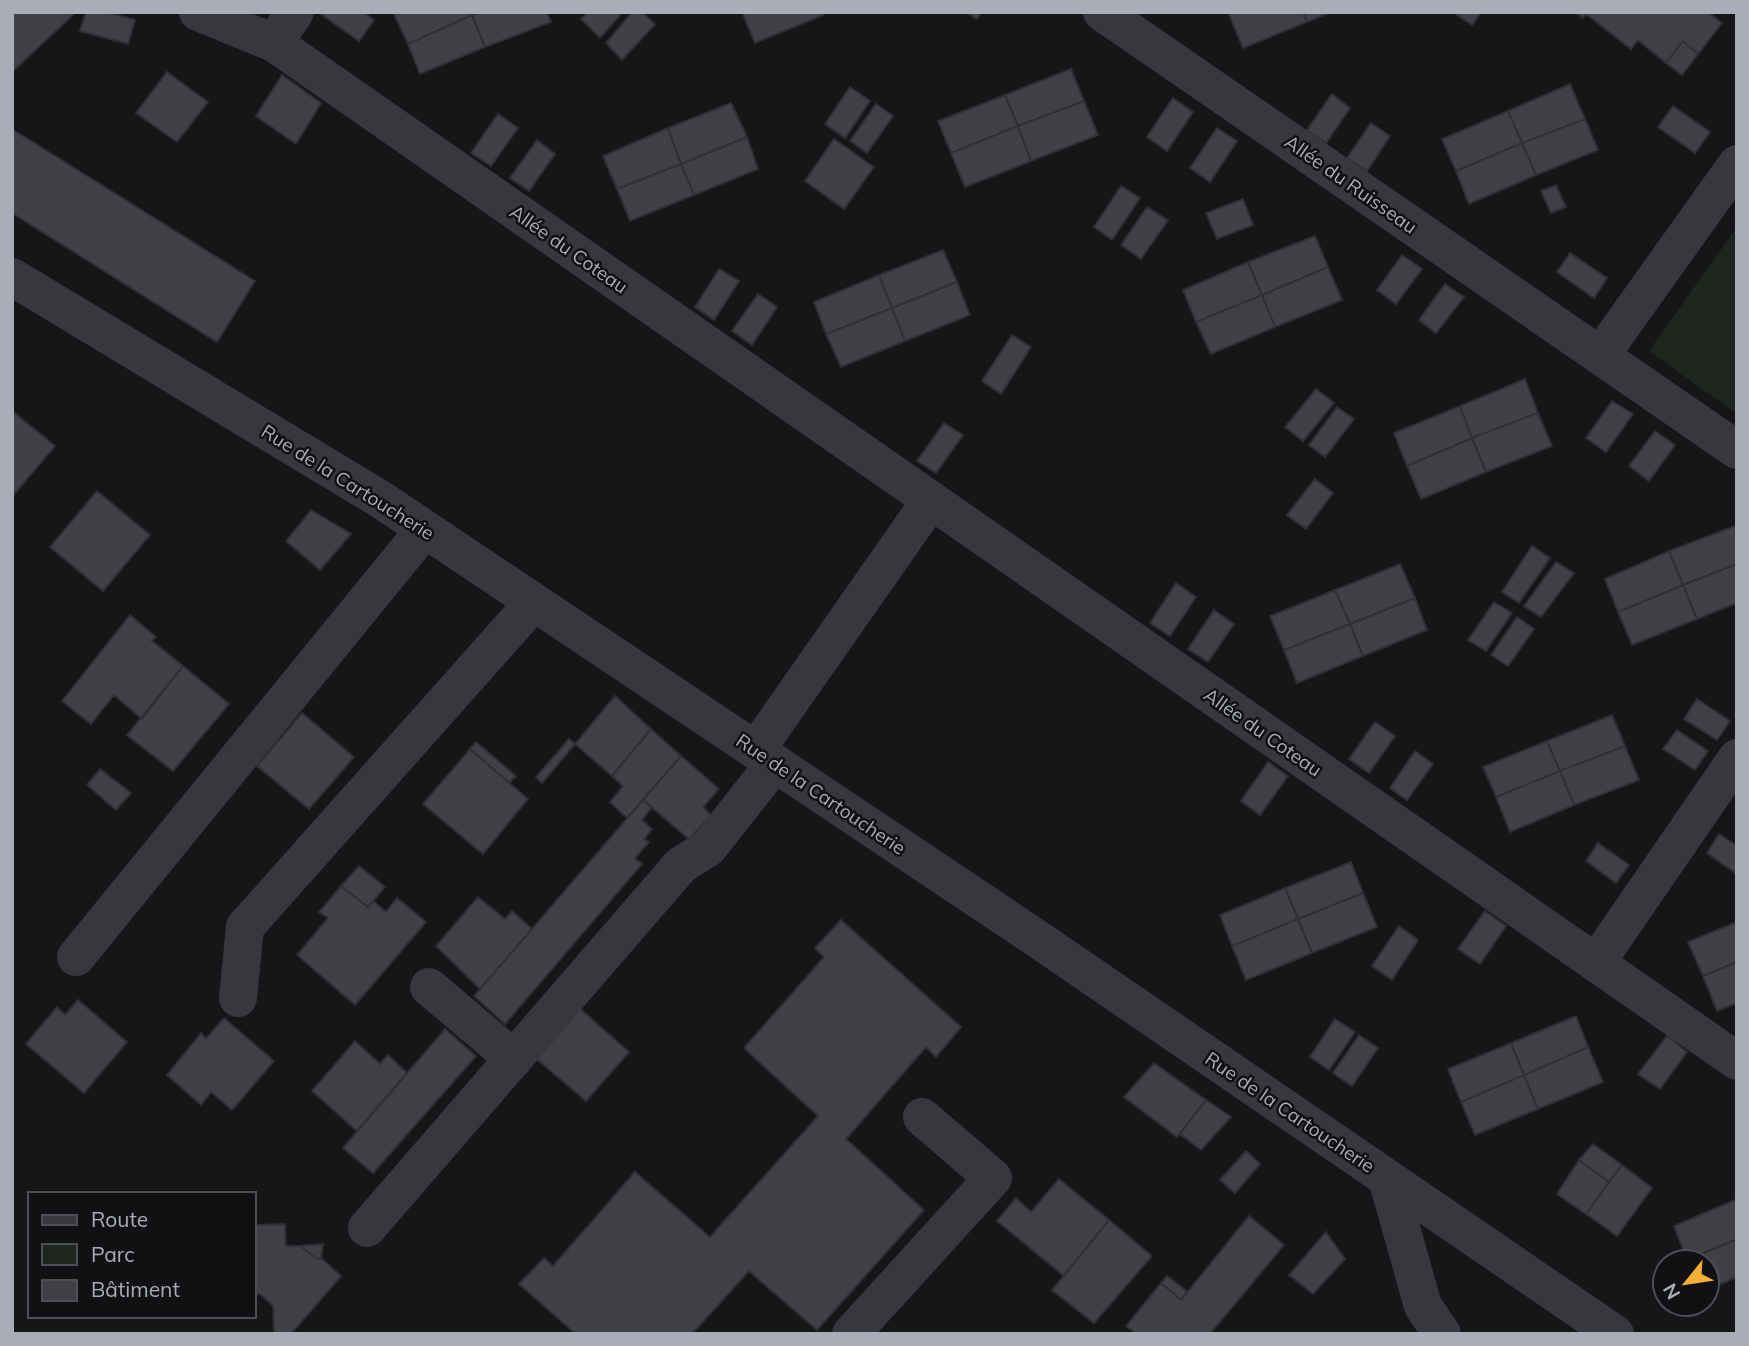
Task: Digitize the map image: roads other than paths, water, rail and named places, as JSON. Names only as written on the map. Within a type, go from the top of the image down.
[{"type":"street","name":"Allée du Coteau","points":[[198,12],[274,43],[1737,1061]]},
{"type":"street","points":[[274,43],[295,12]]},
{"type":"street","name":"Allée du Ruisseau","points":[[1102,12],[1737,450]]},
{"type":"street","points":[[1600,356],[1737,164]]},
{"type":"street","name":"Rue de la Cartoucherie","points":[[12,277],[380,499],[1039,940],[1615,1334]]},
{"type":"street","points":[[367,1228],[681,865],[708,848],[931,500]]},
{"type":"street","points":[[76,957],[425,529]]},
{"type":"street","points":[[238,998],[245,927],[534,602]]},
{"type":"street","points":[[1596,963],[1737,758]]},
{"type":"street","points":[[429,986],[514,1059]]},
{"type":"street","points":[[851,1334],[993,1178],[922,1117]]},
{"type":"street","points":[[1388,1178],[1423,1306],[1442,1334]]}]
